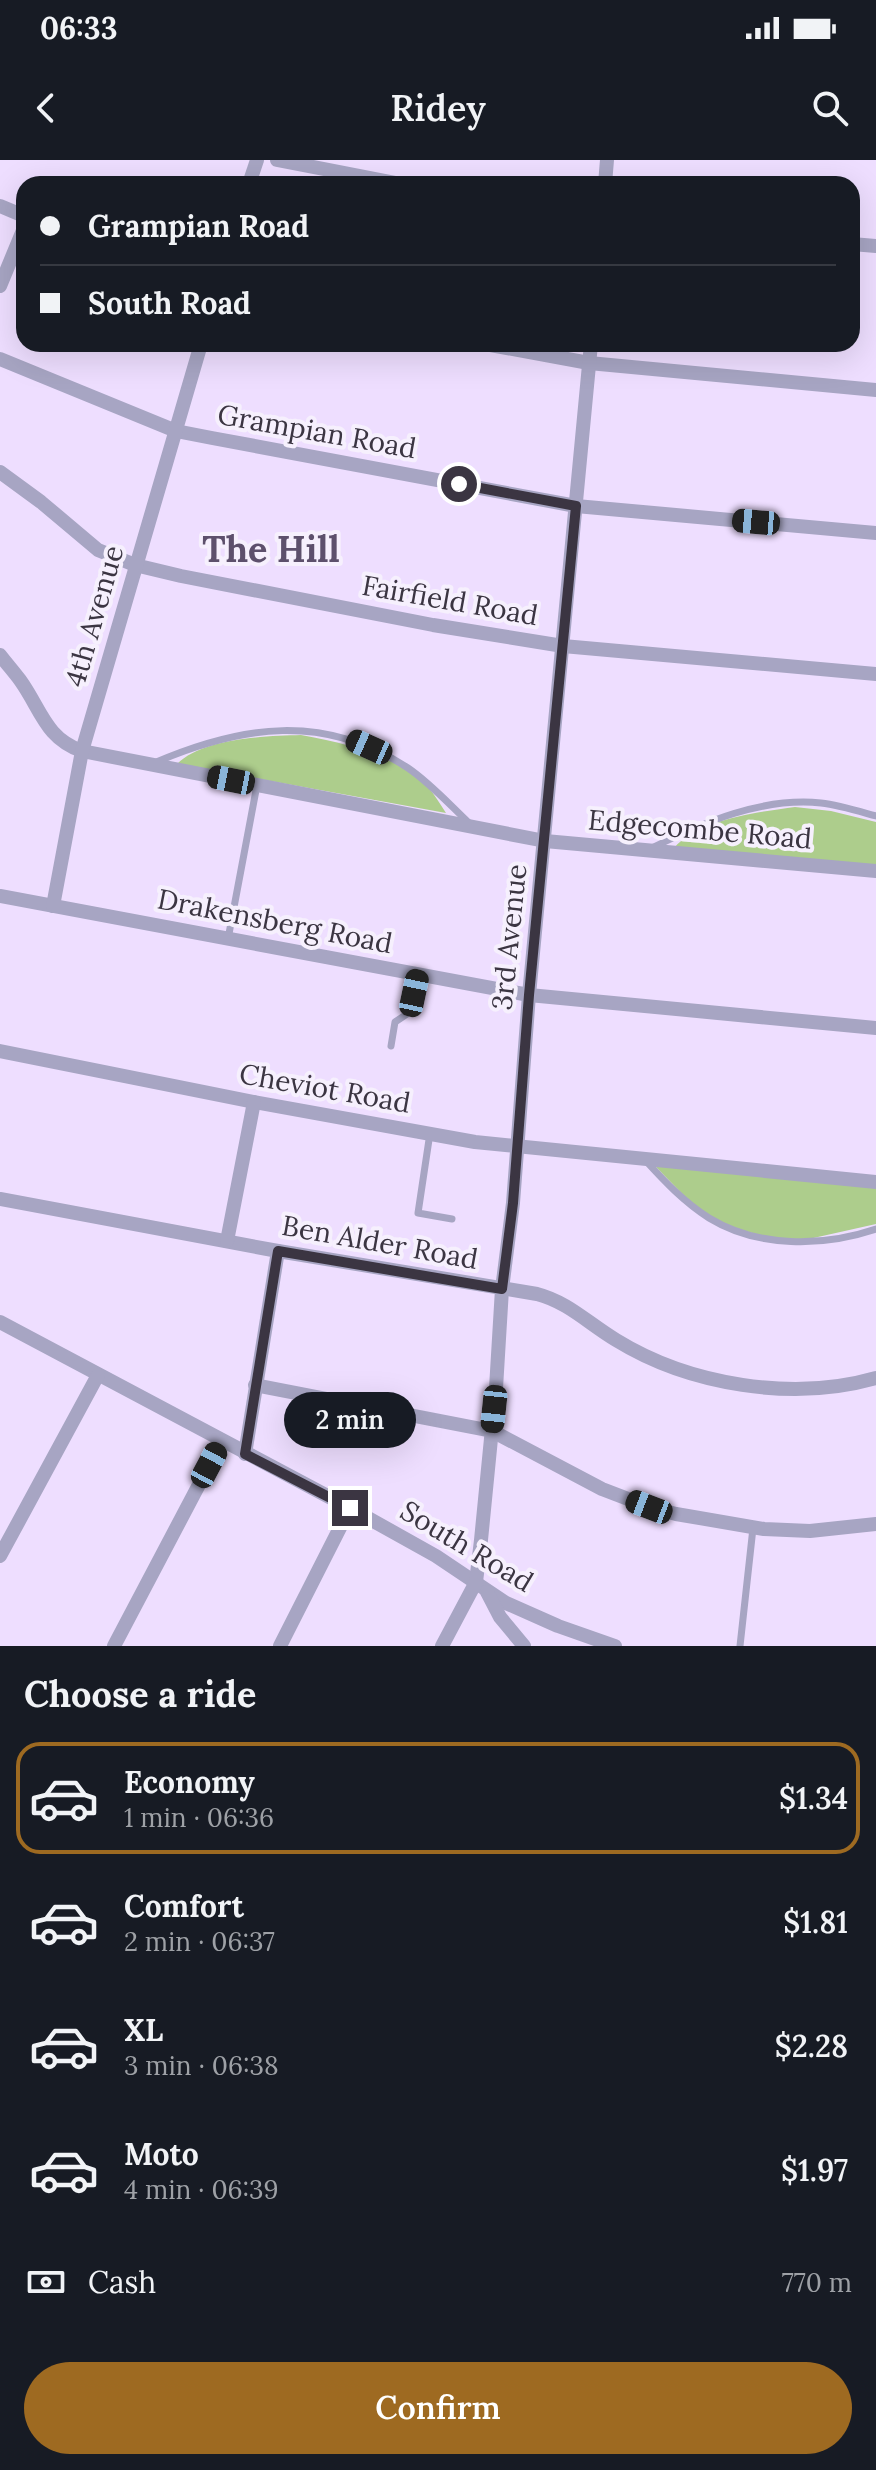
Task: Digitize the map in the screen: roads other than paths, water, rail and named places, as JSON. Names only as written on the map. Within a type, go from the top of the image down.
[{"type":"street","points":[[277,160],[360,176]]},
{"type":"street","points":[[0,286],[16,247]]},
{"type":"street","name":"4th Avenue","points":[[53,906],[82,751],[199,352]]},
{"type":"street","points":[[529,352],[589,363],[876,390]]},
{"type":"street","name":"3rd Avenue","points":[[482,1587],[502,1289],[513,1203],[529,995],[590,352]]},
{"type":"street","name":"Grampian Road","points":[[0,359],[176,431],[576,506],[876,533]]},
{"type":"street","name":"Fairfield Road","points":[[0,472],[98,550],[135,565],[433,625],[563,646],[876,674]]},
{"type":"street","name":"Edgecombe Road","points":[[0,655],[21,681],[57,738],[82,751],[545,841],[876,871]]},
{"type":"street","name":"Drakensberg Road","points":[[0,896],[529,995],[876,1028]]},
{"type":"street","name":"Cheviot Road","points":[[0,1051],[254,1102],[517,1147],[876,1182]]},
{"type":"street","points":[[227,1241],[254,1102]]},
{"type":"street","name":"Ben Alder Road","points":[[0,1199],[553,1298],[616,1340],[651,1358],[723,1381],[808,1388],[876,1378]]},
{"type":"street","points":[[245,1454],[278,1251]]},
{"type":"street","name":"South Road","points":[[0,1322],[350,1508],[482,1587],[558,1626],[615,1646]]},
{"type":"street","points":[[0,1556],[98,1375]]},
{"type":"street","points":[[255,1385],[492,1431],[581,1479],[649,1507],[753,1528],[810,1531],[876,1524]]},
{"type":"street","points":[[114,1646],[222,1441]]},
{"type":"street","points":[[280,1646],[350,1508]]},
{"type":"street","points":[[442,1646],[482,1587],[500,1617],[524,1646]]},
{"type":"lane","points":[[151,764],[233,734],[283,730],[317,732],[353,740],[410,769],[473,826]]},
{"type":"lane","points":[[228,939],[257,785]]},
{"type":"lane","points":[[648,850],[715,819],[760,807],[794,802],[822,803],[876,816]]},
{"type":"lane","points":[[391,1046],[395,1022],[410,1012],[418,974]]},
{"type":"lane","points":[[430,1133],[418,1213],[452,1219]]},
{"type":"lane","points":[[643,1159],[672,1190],[711,1219],[744,1233],[801,1243],[858,1235],[876,1229]]},
{"type":"lane","points":[[740,1646],[753,1528]]},
{"type":"district","name":"The Hill","points":[[271,549]]}]
